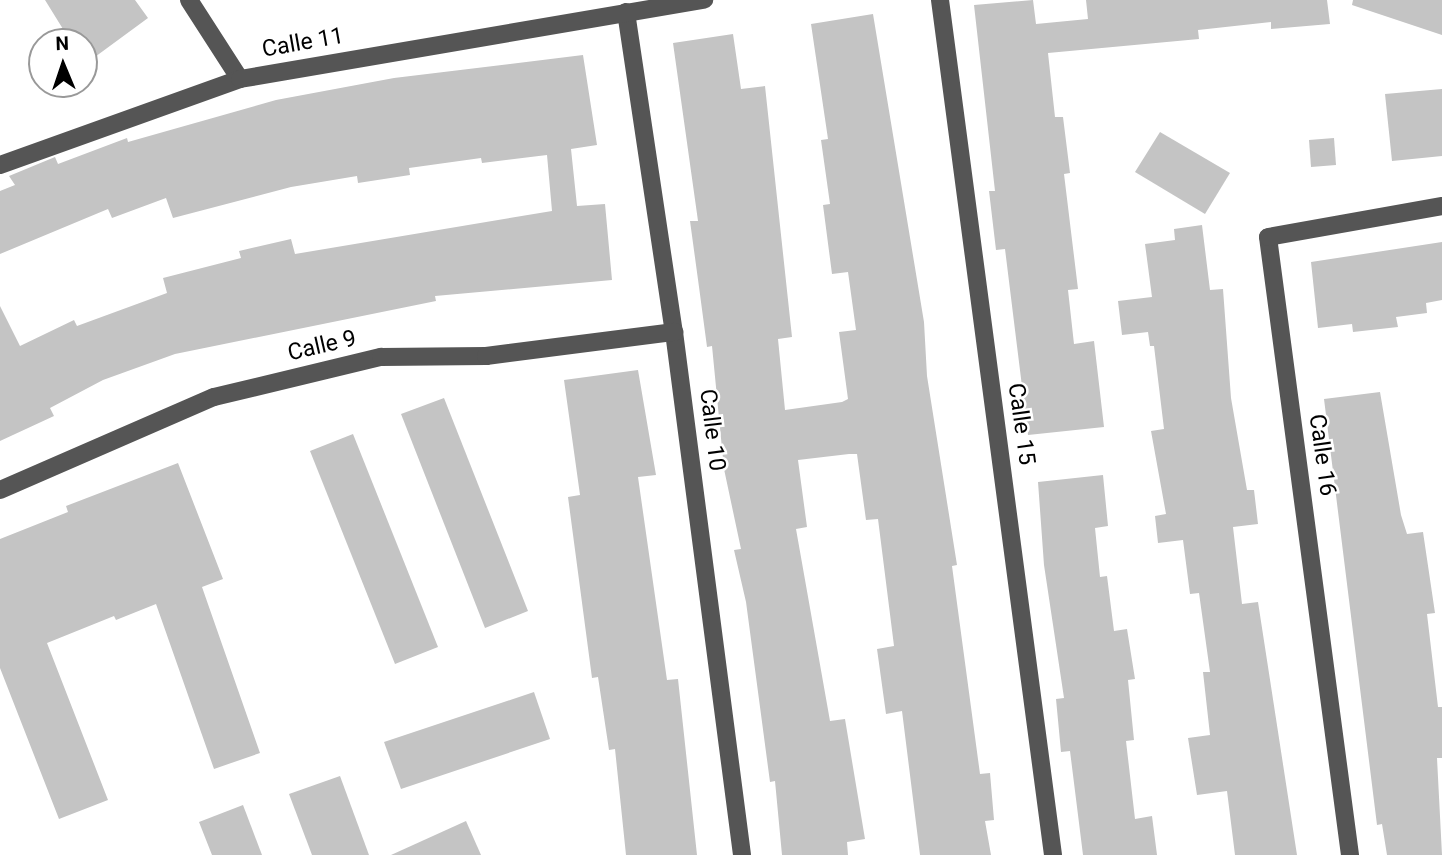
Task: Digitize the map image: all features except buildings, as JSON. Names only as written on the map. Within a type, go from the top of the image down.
[{"type":"street","points":[[189,0],[240,79]]},
{"type":"street","name":"Calle 11","points":[[0,165],[240,79],[704,0]]},
{"type":"street","name":"Calle 15","points":[[940,0],[1053,855]]},
{"type":"street","name":"Calle 10","points":[[626,12],[674,332],[743,855]]},
{"type":"street","name":"Calle 16","points":[[1350,855],[1268,237],[1442,206]]},
{"type":"street","name":"Calle 9","points":[[0,490],[214,397],[380,357],[486,356],[674,332]]}]
